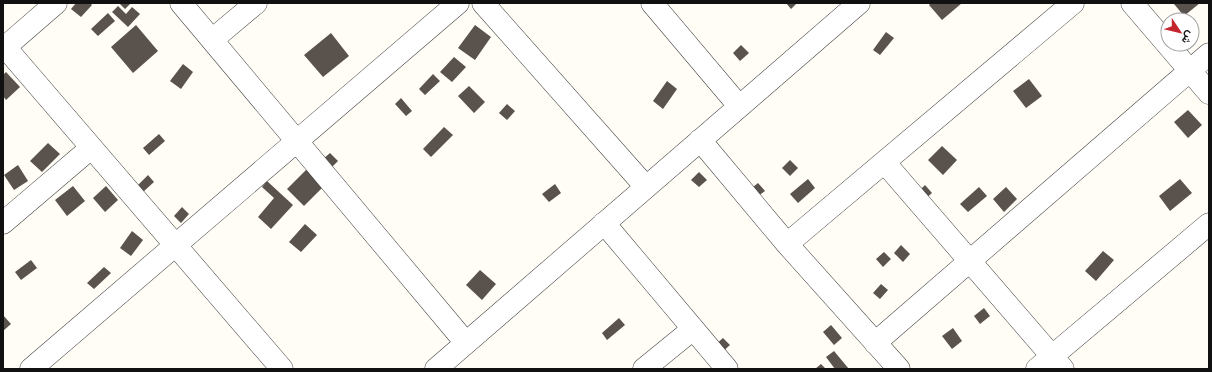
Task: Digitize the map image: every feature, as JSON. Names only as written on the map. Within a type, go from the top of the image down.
[{"type":"street","points":[[56,3],[4,48],[282,369]]},
{"type":"street","points":[[181,3],[466,343]]},
{"type":"street","points":[[212,40],[256,3]]},
{"type":"street","points":[[31,369],[458,3]]},
{"type":"street","points":[[483,3],[646,187]]},
{"type":"street","points":[[652,3],[739,106]]},
{"type":"street","points":[[436,369],[859,3]]},
{"type":"street","points":[[788,244],[1073,3]]},
{"type":"street","points":[[1132,3],[1209,93]]},
{"type":"street","points":[[875,343],[1209,54]]},
{"type":"street","points":[[700,140],[788,244],[898,369]]},
{"type":"street","points":[[3,223],[91,148]]},
{"type":"street","points":[[885,163],[970,261],[1050,365],[1209,224]]},
{"type":"street","points":[[604,223],[727,369]]},
{"type":"street","points":[[644,369],[693,329]]},
{"type":"building","points":[[76,3],[90,3],[92,5],[81,17],[71,9]]},
{"type":"building","points":[[119,3],[131,3],[125,9]]},
{"type":"building","points":[[786,3],[797,3],[791,9]]},
{"type":"building","points":[[931,3],[962,3],[942,20],[929,5]]},
{"type":"building","points":[[1200,3],[1189,12],[1181,12],[1174,4]]},
{"type":"building","points":[[118,6],[126,14],[132,7],[140,14],[128,27],[112,12]]},
{"type":"building","points":[[108,13],[115,21],[98,36],[91,29]]},
{"type":"building","points":[[136,25],[158,51],[133,73],[111,47]]},
{"type":"building","points":[[475,25],[491,37],[475,60],[458,48]]},
{"type":"building","points":[[886,32],[894,38],[880,55],[873,50]]},
{"type":"building","points":[[331,33],[349,56],[323,77],[304,55]]},
{"type":"building","points":[[741,45],[749,53],[740,61],[733,53]]},
{"type":"building","points":[[454,57],[466,67],[452,82],[440,72]]},
{"type":"building","points":[[183,64],[193,72],[181,89],[170,81]]},
{"type":"building","points":[[6,72],[20,87],[6,100],[3,96],[3,75]]},
{"type":"building","points":[[433,74],[440,81],[425,95],[419,89]]},
{"type":"building","points":[[1029,79],[1042,96],[1026,108],[1013,91]]},
{"type":"building","points":[[667,81],[677,89],[663,109],[653,101]]},
{"type":"building","points":[[469,86],[485,102],[474,113],[458,96]]},
{"type":"building","points":[[401,98],[412,111],[406,116],[395,104]]},
{"type":"building","points":[[507,104],[515,111],[507,120],[499,113]]},
{"type":"building","points":[[1188,110],[1202,125],[1188,138],[1174,122]]},
{"type":"building","points":[[444,127],[453,135],[431,157],[423,149]]},
{"type":"building","points":[[159,134],[165,141],[149,155],[143,148]]},
{"type":"building","points":[[48,143],[60,154],[42,172],[30,161]]},
{"type":"building","points":[[942,146],[957,160],[943,175],[928,160]]},
{"type":"building","points":[[330,153],[338,161],[330,169],[322,160]]},
{"type":"building","points":[[790,160],[798,168],[790,176],[782,168]]},
{"type":"building","points":[[18,165],[28,181],[14,190],[4,175]]},
{"type":"building","points":[[310,166],[327,183],[304,206],[287,189]]},
{"type":"building","points":[[699,172],[707,180],[699,187],[691,180]]},
{"type":"building","points":[[148,175],[154,182],[143,192],[137,186]]},
{"type":"building","points":[[808,179],[815,188],[798,203],[790,194]]},
{"type":"building","points":[[1180,179],[1192,193],[1170,211],[1159,196]]},
{"type":"building","points":[[267,181],[293,205],[271,229],[258,217],[274,198],[262,187]]},
{"type":"building","points":[[758,183],[765,191],[754,199],[748,191]]},
{"type":"building","points":[[555,184],[561,193],[549,202],[542,194]]},
{"type":"building","points":[[925,185],[932,193],[924,200],[917,193]]},
{"type":"building","points":[[73,186],[85,201],[67,216],[55,200]]},
{"type":"building","points":[[106,186],[118,200],[105,212],[93,198]]},
{"type":"building","points":[[979,187],[987,196],[968,212],[960,204]]},
{"type":"building","points":[[1006,187],[1017,199],[1004,212],[993,199]]},
{"type":"building","points":[[182,207],[189,214],[181,223],[174,216]]},
{"type":"building","points":[[305,224],[317,235],[301,252],[289,242]]},
{"type":"building","points":[[132,231],[143,240],[131,256],[120,248]]},
{"type":"building","points":[[901,245],[910,254],[903,262],[894,253]]},
{"type":"building","points":[[1103,251],[1114,260],[1096,281],[1085,271]]},
{"type":"building","points":[[884,252],[891,259],[883,267],[876,259]]},
{"type":"building","points":[[31,260],[37,268],[21,280],[15,272]]},
{"type":"building","points":[[104,267],[111,273],[94,289],[87,283]]},
{"type":"building","points":[[480,270],[496,284],[482,300],[466,285]]},
{"type":"building","points":[[881,284],[888,290],[880,299],[873,293]]},
{"type":"building","points":[[984,308],[990,316],[980,324],[974,316]]},
{"type":"building","points":[[3,315],[11,324],[3,331]]},
{"type":"building","points":[[619,318],[625,325],[607,340],[602,333]]},
{"type":"building","points":[[831,325],[842,338],[834,345],[823,332]]},
{"type":"building","points":[[953,328],[962,341],[952,349],[942,336]]},
{"type":"building","points":[[723,338],[730,345],[720,354],[713,347]]},
{"type":"building","points":[[834,351],[849,369],[835,369],[826,357]]},
{"type":"building","points":[[821,364],[826,369],[815,369]]}]
